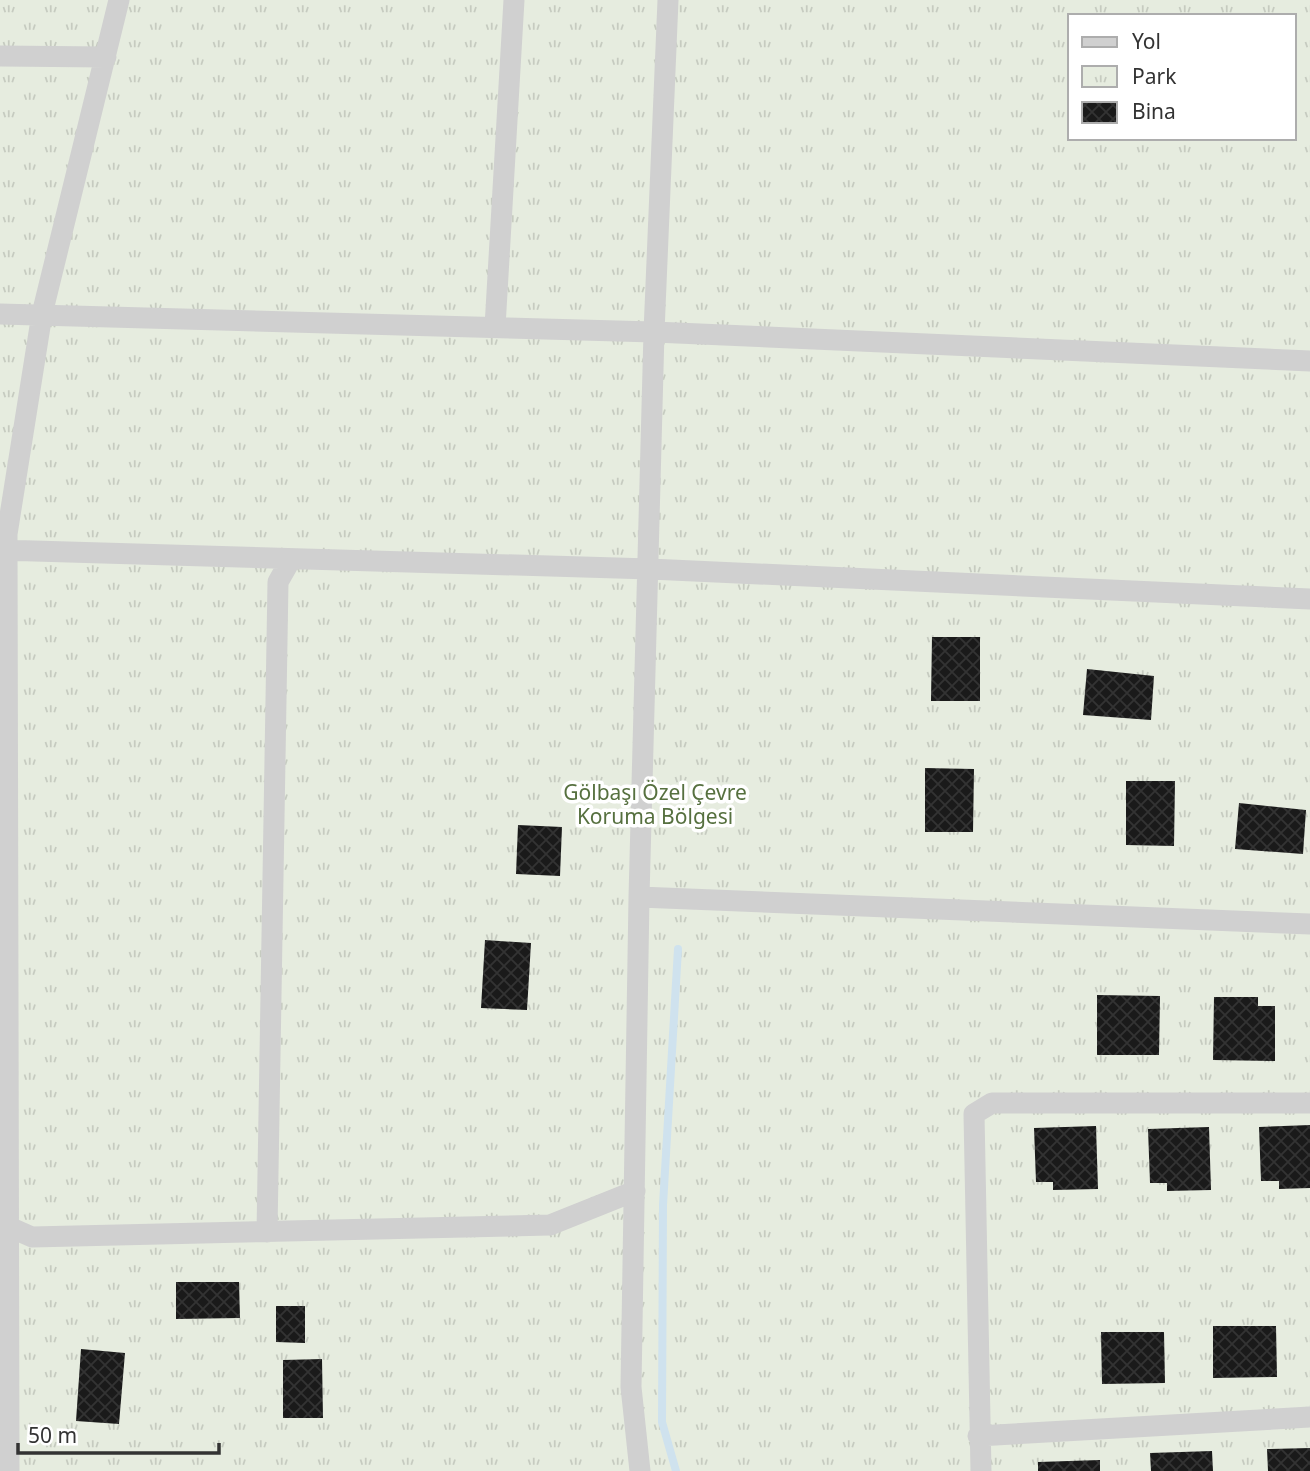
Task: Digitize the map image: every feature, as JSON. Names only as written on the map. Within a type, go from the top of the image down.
[{"type":"street","points":[[9,1471],[3,973],[3,551],[42,314],[119,0]]},
{"type":"street","points":[[495,327],[514,0]]},
{"type":"street","points":[[640,1471],[631,1387],[639,897],[650,569],[654,332],[668,0]]},
{"type":"street","points":[[0,57],[106,57]]},
{"type":"street","points":[[0,314],[654,332],[1310,361]]},
{"type":"street","points":[[3,551],[650,569],[1310,599]]},
{"type":"street","points":[[267,1232],[278,582],[291,559]]},
{"type":"street","points":[[639,897],[1310,924]]},
{"type":"street","points":[[981,1471],[978,1436],[974,1114],[992,1103],[1310,1102]]},
{"type":"street","points":[[7,1226],[32,1237],[550,1225],[635,1191]]},
{"type":"street","points":[[978,1436],[1310,1416]]},
{"type":"green space","name":"Gölbaşı Özel Çevre Koruma Bölgesi","points":[[0,0],[1310,0],[1310,1471],[0,1471]]},
{"type":"building","points":[[932,637],[980,637],[980,701],[931,701]]},
{"type":"building","points":[[1087,669],[1154,676],[1151,720],[1083,715]]},
{"type":"building","points":[[925,768],[974,769],[973,832],[925,832]]},
{"type":"building","points":[[1126,781],[1175,781],[1174,846],[1126,845]]},
{"type":"building","points":[[1239,803],[1306,810],[1303,854],[1235,849]]},
{"type":"building","points":[[518,825],[562,827],[560,876],[516,874]]},
{"type":"building","points":[[485,940],[531,943],[527,1010],[481,1008]]},
{"type":"building","points":[[1097,995],[1160,996],[1159,1055],[1097,1055]]},
{"type":"building","points":[[1214,997],[1258,997],[1258,1006],[1275,1006],[1275,1061],[1213,1060]]},
{"type":"building","points":[[1310,1125],[1310,1188],[1279,1189],[1279,1181],[1261,1181],[1259,1127]]},
{"type":"building","points":[[1096,1126],[1098,1189],[1053,1190],[1053,1182],[1036,1182],[1034,1128]]},
{"type":"building","points":[[1209,1127],[1211,1190],[1167,1191],[1167,1183],[1150,1183],[1148,1129]]},
{"type":"building","points":[[176,1282],[239,1282],[240,1318],[176,1319]]},
{"type":"building","points":[[276,1306],[305,1306],[305,1343],[276,1342]]},
{"type":"building","points":[[1213,1326],[1276,1326],[1277,1377],[1213,1378]]},
{"type":"building","points":[[1101,1332],[1164,1332],[1165,1383],[1102,1384]]},
{"type":"building","points":[[81,1349],[125,1353],[119,1424],[76,1421]]},
{"type":"building","points":[[322,1359],[323,1418],[283,1418],[283,1360]]},
{"type":"building","points":[[1310,1448],[1310,1471],[1268,1471],[1267,1449]]},
{"type":"building","points":[[1212,1451],[1213,1471],[1151,1471],[1150,1453]]},
{"type":"building","points":[[1100,1460],[1100,1471],[1038,1471],[1038,1462]]},
{"type":"waterway","points":[[676,1471],[662,1422],[663,1205],[678,949]]}]
